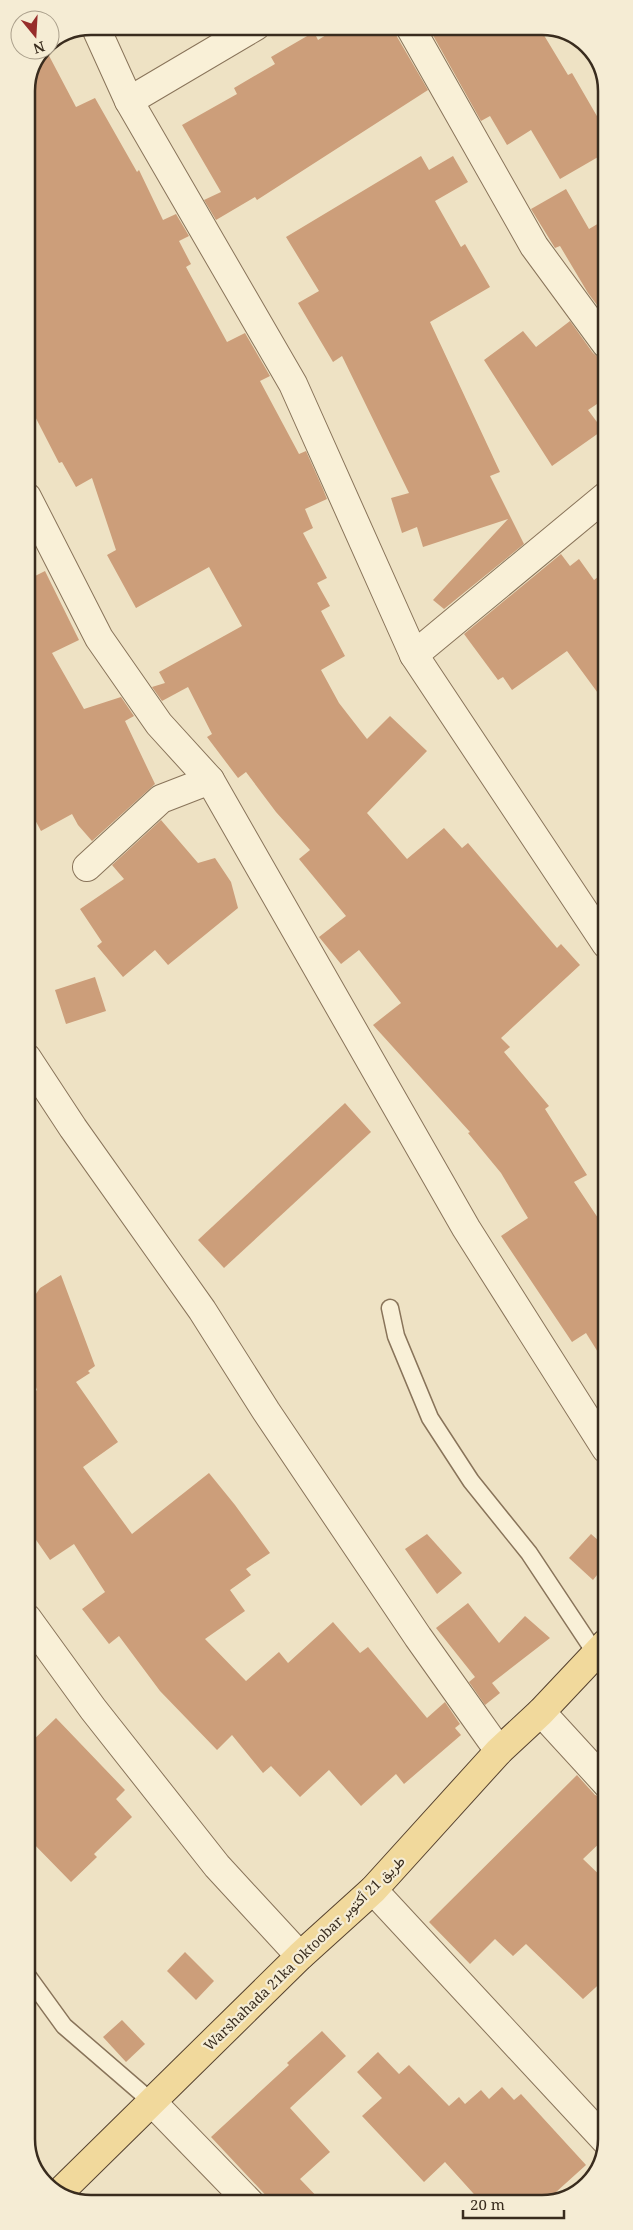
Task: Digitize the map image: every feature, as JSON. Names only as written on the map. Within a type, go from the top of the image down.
[{"type":"main road","name":"Warshahada 21ka Oktoobar طريق 21 أكتوبر","points":[[64,2188],[300,1956],[373,1890],[499,1751],[541,1712],[598,1652]]},
{"type":"street","points":[[99,35],[129,101],[293,384],[414,656],[598,932]]},
{"type":"street","points":[[129,101],[241,35]]},
{"type":"street","points":[[415,35],[534,246],[598,333]]},
{"type":"street","points":[[414,656],[598,503]]},
{"type":"street","points":[[35,514],[99,638],[159,724],[210,780],[466,1228],[598,1435]]},
{"type":"street","points":[[87,867],[161,799],[210,780]]},
{"type":"street","points":[[35,1070],[202,1310],[266,1411],[418,1637],[499,1751]]},
{"type":"street","points":[[35,1629],[93,1709],[217,1866],[300,1956]]},
{"type":"street","points":[[541,1712],[598,1775]]},
{"type":"street","points":[[373,1890],[598,2132]]},
{"type":"street","points":[[152,2102],[242,2195]]},
{"type":"lane","points":[[390,1308],[396,1336],[430,1418],[471,1481],[528,1552],[598,1645]]},
{"type":"lane","points":[[35,1985],[64,2026],[152,2102]]},
{"type":"building","points":[[309,35],[316,35],[318,40],[326,35],[396,35],[428,90],[257,200],[255,197],[216,220],[204,200],[221,192],[182,125],[237,94],[234,88],[275,64],[271,57]]},
{"type":"building","points":[[433,35],[544,35],[568,75],[572,73],[598,118],[598,157],[560,179],[531,130],[507,145],[490,116],[481,121]]},
{"type":"building","points":[[44,60],[51,60],[76,107],[95,98],[137,172],[139,170],[163,220],[176,214],[189,236],[179,241],[191,264],[186,267],[227,342],[245,333],[270,376],[260,381],[299,454],[306,451],[323,489],[327,499],[305,509],[313,528],[303,533],[327,578],[317,583],[330,606],[321,611],[345,656],[321,670],[339,703],[367,739],[390,716],[427,751],[367,813],[407,859],[444,828],[462,848],[468,843],[557,948],[561,944],[580,965],[501,1038],[510,1047],[504,1052],[549,1106],[545,1109],[587,1175],[574,1182],[598,1218],[598,1352],[586,1333],[572,1342],[501,1236],[528,1218],[501,1173],[468,1133],[470,1132],[373,1025],[401,1003],[359,950],[341,964],[319,937],[346,916],[299,859],[310,850],[276,812],[246,772],[238,778],[207,737],[212,734],[188,687],[162,701],[152,687],[165,683],[159,672],[242,626],[209,567],[136,608],[107,555],[116,550],[92,478],[76,487],[62,462],[59,463],[35,416],[35,91],[36,80]]},
{"type":"building","points":[[421,156],[429,170],[453,156],[468,182],[435,201],[461,247],[465,244],[490,287],[430,322],[500,472],[490,476],[524,544],[444,609],[433,600],[508,519],[423,547],[417,527],[402,533],[391,498],[409,493],[342,356],[333,362],[298,303],[319,291],[286,237]]},
{"type":"building","points":[[566,189],[589,229],[598,224],[598,306],[560,246],[555,248],[531,209]]},
{"type":"building","points":[[570,321],[598,357],[598,403],[588,410],[598,423],[598,434],[552,466],[484,360],[523,331],[536,347]]},
{"type":"building","points":[[561,554],[570,566],[579,559],[594,580],[598,577],[598,693],[567,651],[512,690],[503,677],[498,680],[464,634]]},
{"type":"building","points":[[45,571],[79,640],[52,653],[84,709],[121,697],[134,716],[125,721],[155,784],[92,841],[78,825],[72,814],[41,831],[35,820],[35,576]]},
{"type":"building","points":[[161,820],[198,863],[215,858],[231,882],[238,908],[168,965],[155,950],[123,977],[97,946],[102,942],[80,909],[124,879],[112,865]]},
{"type":"building","points":[[95,977],[106,1011],[66,1024],[55,990]]},
{"type":"building","points":[[345,1103],[371,1132],[224,1268],[198,1240]]},
{"type":"building","points":[[61,1275],[95,1366],[88,1371],[90,1373],[76,1382],[118,1442],[83,1467],[132,1534],[209,1473],[270,1553],[246,1569],[251,1575],[230,1590],[245,1611],[205,1639],[246,1681],[279,1652],[288,1663],[333,1622],[360,1653],[368,1647],[427,1718],[445,1702],[460,1724],[455,1728],[461,1735],[404,1784],[396,1774],[361,1806],[329,1770],[300,1797],[271,1766],[263,1773],[232,1735],[217,1750],[160,1691],[119,1636],[109,1644],[82,1609],[105,1592],[74,1544],[50,1560],[35,1538],[35,1391],[37,1390],[35,1385],[35,1295],[40,1288]]},
{"type":"building","points":[[427,1534],[462,1573],[437,1594],[405,1549]]},
{"type":"building","points":[[591,1534],[598,1540],[598,1574],[593,1580],[569,1558]]},
{"type":"building","points":[[468,1603],[499,1643],[525,1616],[550,1638],[492,1683],[500,1693],[485,1705],[469,1682],[475,1677],[436,1628]]},
{"type":"building","points":[[56,1718],[125,1790],[116,1799],[132,1817],[94,1854],[97,1857],[71,1882],[35,1845],[35,1738]]},
{"type":"building","points":[[577,1775],[598,1796],[598,1845],[583,1859],[598,1873],[598,1985],[583,1999],[526,1944],[513,1956],[495,1939],[470,1964],[429,1922]]},
{"type":"building","points":[[185,1952],[214,1981],[196,2000],[167,1971]]},
{"type":"building","points":[[122,2020],[145,2044],[126,2062],[103,2037]]},
{"type":"building","points":[[322,2031],[346,2056],[290,2108],[330,2152],[300,2179],[315,2195],[265,2195],[211,2137],[289,2065],[287,2063]]},
{"type":"building","points":[[378,2052],[399,2074],[409,2065],[449,2106],[459,2097],[465,2104],[481,2090],[489,2099],[502,2087],[514,2100],[521,2094],[586,2165],[553,2194],[475,2195],[445,2162],[424,2182],[362,2116],[382,2098],[357,2072]]}]
